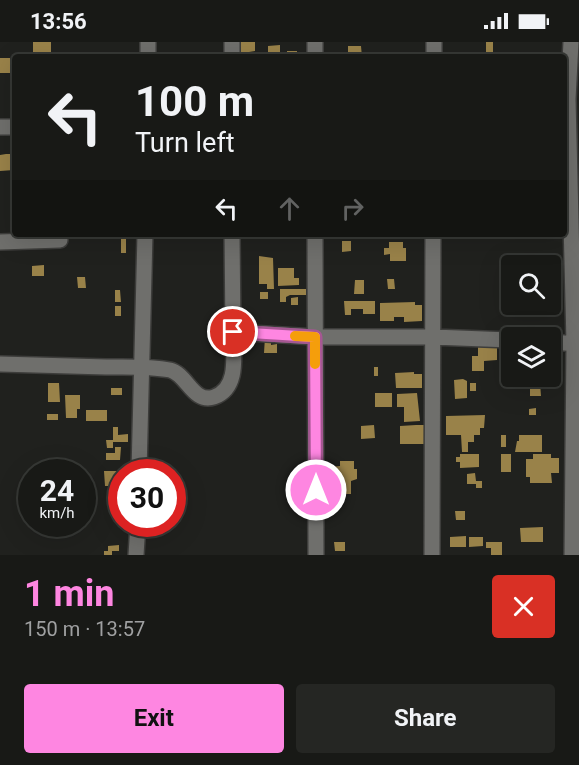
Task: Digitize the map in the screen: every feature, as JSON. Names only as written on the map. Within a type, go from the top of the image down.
[{"type":"street","points":[[567,88],[571,42]]},
{"type":"street","points":[[567,121],[577,344],[572,555]]},
{"type":"street","points":[[139,459],[145,237]]},
{"type":"street","points":[[0,364],[143,367],[173,370],[200,396],[212,398],[222,393],[227,388],[234,371],[232,237]]},
{"type":"street","points":[[315,237],[316,555]]},
{"type":"street","points":[[432,555],[433,237]]},
{"type":"street","points":[[0,242],[60,240]]},
{"type":"street","points":[[233,332],[315,337],[501,340]]},
{"type":"street","points":[[561,343],[577,344]]},
{"type":"street","points":[[136,555],[137,537]]},
{"type":"building","points":[[33,42],[51,42],[51,54],[33,54]]},
{"type":"building","points":[[233,42],[255,42],[255,51],[249,54],[234,54]]},
{"type":"building","points":[[486,42],[493,42],[493,54],[486,54]]},
{"type":"building","points":[[280,45],[280,54],[268,54],[268,46]]},
{"type":"building","points":[[348,46],[361,46],[362,54],[348,54]]},
{"type":"building","points":[[287,51],[297,51],[297,54],[287,54]]},
{"type":"building","points":[[110,52],[125,52],[125,54],[110,54]]},
{"type":"building","points":[[0,58],[10,58],[10,73],[0,73]]},
{"type":"building","points":[[12,154],[12,170],[0,171],[0,155]]},
{"type":"building","points":[[121,237],[126,237],[126,253],[121,253]]},
{"type":"building","points":[[342,241],[351,241],[351,251],[342,252]]},
{"type":"building","points":[[389,242],[403,242],[403,248],[406,248],[406,261],[390,261],[390,254],[384,255],[384,248],[389,248]]},
{"type":"building","points":[[259,256],[273,258],[274,289],[267,289],[267,284],[259,284]]},
{"type":"building","points":[[44,265],[44,276],[32,276],[32,266]]},
{"type":"building","points":[[278,268],[294,268],[294,278],[299,278],[299,285],[278,286]]},
{"type":"building","points":[[77,277],[85,277],[86,288],[78,288]]},
{"type":"building","points":[[387,279],[394,279],[395,289],[388,289]]},
{"type":"building","points":[[355,280],[364,280],[364,294],[354,294]]},
{"type":"building","points":[[280,289],[306,289],[306,295],[290,295],[286,297],[286,302],[280,302]]},
{"type":"building","points":[[115,290],[120,290],[121,302],[115,302]]},
{"type":"building","points":[[260,292],[268,292],[268,299],[260,299]]},
{"type":"building","points":[[298,297],[298,305],[291,305],[291,298]]},
{"type":"building","points":[[344,301],[375,301],[375,314],[363,314],[363,309],[351,309],[351,315],[345,315]]},
{"type":"building","points":[[415,302],[415,305],[422,305],[422,321],[404,322],[404,317],[394,317],[394,321],[380,321],[380,303]]},
{"type":"building","points":[[115,306],[121,306],[121,316],[115,316]]},
{"type":"building","points":[[265,337],[271,337],[271,345],[277,344],[277,353],[264,353]]},
{"type":"building","points":[[497,346],[497,360],[484,361],[484,371],[472,371],[472,356],[478,356],[478,347]]},
{"type":"building","points":[[374,367],[378,367],[378,376],[374,376]]},
{"type":"building","points":[[414,372],[414,374],[422,374],[422,388],[396,388],[395,373]]},
{"type":"building","points":[[454,380],[467,381],[467,398],[455,399]]},
{"type":"building","points":[[48,383],[59,383],[60,402],[48,402]]},
{"type":"building","points":[[470,383],[476,383],[476,391],[470,391]]},
{"type":"building","points":[[530,387],[540,387],[541,396],[530,396]]},
{"type":"building","points":[[111,388],[122,388],[122,395],[111,395]]},
{"type":"building","points":[[375,393],[392,393],[392,407],[375,407]]},
{"type":"building","points":[[417,393],[420,421],[404,422],[404,407],[397,407],[397,394]]},
{"type":"building","points":[[65,395],[80,395],[80,409],[77,409],[77,418],[66,418]]},
{"type":"building","points":[[536,408],[536,415],[529,415],[529,409]]},
{"type":"building","points":[[86,410],[107,410],[107,421],[86,421]]},
{"type":"building","points":[[47,414],[58,414],[58,420],[47,420]]},
{"type":"building","points":[[485,415],[484,428],[480,428],[480,435],[474,435],[474,442],[468,442],[468,452],[462,452],[461,435],[446,435],[446,416]]},
{"type":"building","points":[[374,425],[375,438],[361,439],[361,426]]},
{"type":"building","points":[[425,425],[425,444],[400,444],[400,426]]},
{"type":"building","points":[[113,427],[118,427],[118,435],[128,434],[128,442],[113,442]]},
{"type":"building","points":[[501,435],[506,435],[506,447],[501,447]]},
{"type":"building","points":[[519,435],[542,435],[542,452],[515,452]]},
{"type":"building","points":[[106,440],[113,440],[113,448],[107,448]]},
{"type":"building","points":[[115,447],[121,447],[120,459],[106,460],[106,453],[115,453]]},
{"type":"building","points":[[460,454],[479,454],[479,467],[460,468],[460,462],[456,462],[456,457],[460,457]]},
{"type":"building","points":[[501,454],[511,454],[511,472],[501,472]]},
{"type":"building","points":[[533,454],[551,454],[551,458],[559,458],[559,473],[551,473],[552,483],[530,483],[530,477],[526,477],[526,459],[533,459]]},
{"type":"building","points":[[340,461],[354,461],[354,469],[357,469],[357,479],[351,481],[351,494],[330,494],[329,467],[340,466]]},
{"type":"building","points":[[104,471],[108,471],[108,486],[105,486]]},
{"type":"building","points":[[475,473],[476,481],[482,481],[482,488],[476,488],[476,484],[467,484],[467,474]]},
{"type":"building","points":[[455,511],[465,511],[465,520],[456,520]]},
{"type":"building","points":[[543,527],[543,542],[521,542],[520,528]]},
{"type":"building","points":[[466,536],[466,547],[450,547],[450,537]]},
{"type":"building","points":[[469,537],[483,537],[483,546],[469,547]]},
{"type":"building","points":[[334,542],[345,542],[345,551],[335,551]]},
{"type":"building","points":[[486,542],[502,542],[502,555],[491,555],[491,548],[486,548]]},
{"type":"building","points":[[119,545],[119,551],[112,551],[112,555],[104,555],[104,551],[108,551],[108,546]]},
{"type":"slow traffic","points":[[295,336],[315,337],[315,364]]},
{"type":"route","points":[[233,332],[315,337],[316,490]]}]
